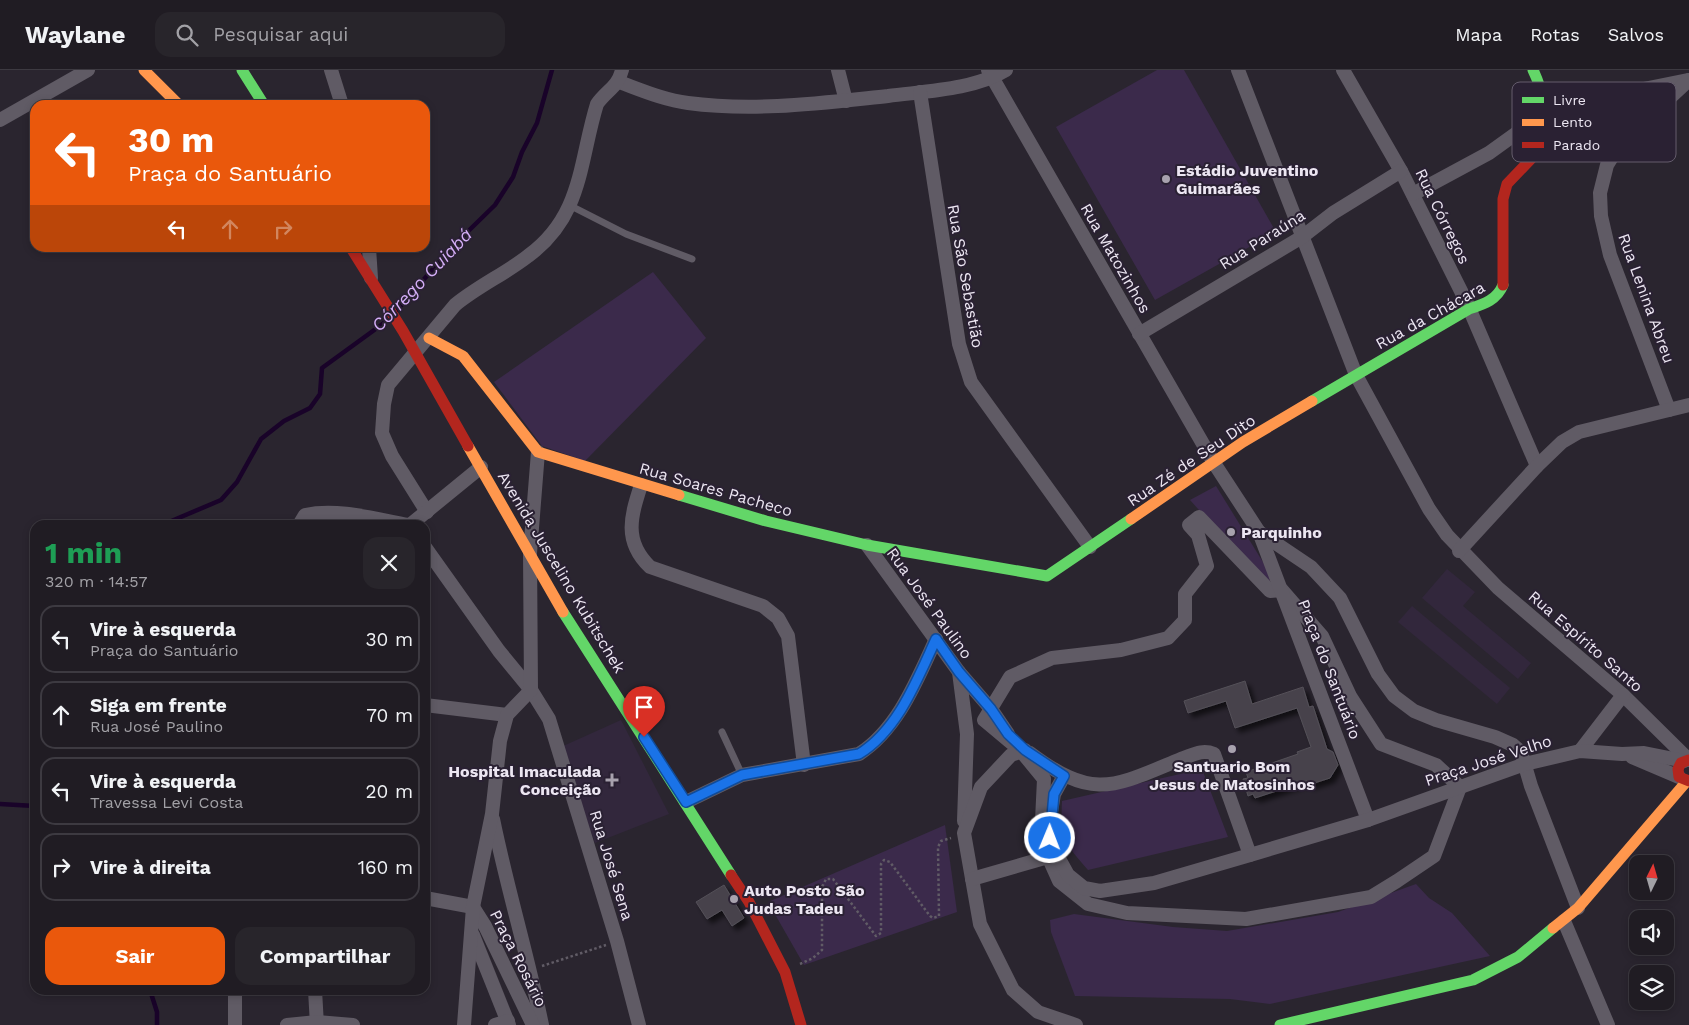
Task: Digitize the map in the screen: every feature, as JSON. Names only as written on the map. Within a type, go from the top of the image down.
[{"type":"street","points":[[35,100],[88,70]]},
{"type":"street","points":[[144,70],[174,100]]},
{"type":"street","points":[[242,70],[261,100]]},
{"type":"street","points":[[331,70],[340,100]]},
{"type":"street","points":[[838,70],[846,101]]},
{"type":"street","points":[[427,512],[392,456],[382,433],[388,385],[456,306],[468,295],[530,256],[554,231],[572,206],[597,104],[620,76],[686,103],[734,107],[792,107],[920,92],[1006,70]]},
{"type":"street","name":"Rua Espírito Santo","points":[[1238,70],[1356,375],[1429,509],[1460,551],[1498,588],[1623,695],[1687,760]]},
{"type":"street","name":"Rua Córregos","points":[[1343,70],[1402,171],[1469,309],[1537,466]]},
{"type":"street","name":"Rua da Chácara","points":[[1533,70],[1539,82]]},
{"type":"street","name":"Rua Matozinhos","points":[[990,74],[1214,463],[1259,532]]},
{"type":"street","points":[[1676,83],[1689,80]]},
{"type":"street","name":"Rua Lenina Abreu","points":[[1676,92],[1689,80]]},
{"type":"street","name":"Rua São Sebastião","points":[[920,92],[959,344],[971,382],[1090,548]]},
{"type":"street","points":[[0,120],[30,103]]},
{"type":"street","points":[[1413,194],[1490,153],[1512,137]]},
{"type":"street","name":"Rua da Chácara","points":[[1356,375],[1469,309],[1497,298],[1502,291],[1504,281],[1504,200],[1507,184],[1528,162]]},
{"type":"street","name":"Rua Lenina Abreu","points":[[1609,162],[1600,193],[1601,216],[1610,255],[1669,410]]},
{"type":"street","name":"Rua Paraúna","points":[[1139,334],[1302,237],[1333,213],[1402,171]]},
{"type":"street","name":"Avenida Juscelino Kubitschek","points":[[354,252],[403,331],[570,624],[749,902],[785,972],[801,1025]]},
{"type":"street","points":[[369,252],[372,281]]},
{"type":"street","points":[[429,338],[453,349],[463,356],[538,452],[530,553],[531,690],[507,716],[500,740],[492,814],[473,907],[464,1025]]},
{"type":"street","name":"Rua Zé de Seu Dito","points":[[1046,576],[1090,548],[1243,442],[1356,375]]},
{"type":"street","points":[[1460,551],[1537,466],[1562,442],[1579,432],[1689,405]]},
{"type":"street","name":"Rua Soares Pacheco","points":[[538,452],[766,521],[867,545],[1046,576]]},
{"type":"street","points":[[416,520],[481,467]]},
{"type":"street","points":[[641,484],[630,520],[632,535],[639,557],[650,567],[763,606],[778,618],[788,636],[804,765]]},
{"type":"street","points":[[302,520],[305,516],[313,514],[345,514],[380,520]]},
{"type":"street","points":[[1023,750],[1044,779],[1041,841],[1052,856],[1068,875],[1084,888],[1100,892],[1154,883],[1250,855],[1214,754],[1200,752],[1122,783],[1096,786],[1064,776],[1023,750],[984,720],[1010,677],[1052,658],[1121,650],[1168,638],[1185,620],[1185,594],[1207,566],[1198,535],[1189,525],[1199,517],[1270,591],[1282,590],[1322,636],[1350,696],[1381,744],[1436,765],[1460,787],[1434,856],[1397,881],[1371,897],[1246,919],[1127,913],[1088,904],[1059,880],[1052,856],[1050,818],[1054,794],[1064,776]]},
{"type":"street","points":[[1259,532],[1311,567],[1340,598],[1378,674],[1394,696],[1414,711],[1436,720],[1495,736],[1522,752],[1543,820],[1578,908]]},
{"type":"street","name":"Praça do Santuário","points":[[1259,532],[1368,820]]},
{"type":"street","name":"Rua José Paulino","points":[[867,545],[959,672],[967,734],[964,833]]},
{"type":"street","name":"Rua José Sena","points":[[430,554],[498,651],[531,690],[549,719],[617,941],[639,1025]]},
{"type":"street","points":[[686,802],[742,775],[859,754],[874,745],[889,728],[912,689],[936,639]]},
{"type":"street","points":[[959,672],[991,709]]},
{"type":"street","points":[[1580,751],[1623,695]]},
{"type":"street","points":[[430,706],[507,716]]},
{"type":"street","points":[[1023,750],[1012,755],[981,788],[964,833],[980,924],[1013,990],[1038,1012],[1076,1025]]},
{"type":"street","name":"Praça José Velho","points":[[1250,855],[1368,820],[1526,764],[1580,751],[1622,754],[1644,752],[1687,760]]},
{"type":"street","name":"Praça José Velho","points":[[1622,754],[1656,765],[1685,780]]},
{"type":"street","points":[[1280,1025],[1472,980],[1518,957],[1578,908],[1679,793],[1685,780],[1678,769],[1687,760]]},
{"type":"street","points":[[492,814],[501,861],[531,969],[542,1025]]},
{"type":"street","points":[[972,879],[1052,856]]},
{"type":"street","points":[[430,899],[473,907]]},
{"type":"street","name":"Praça Rosário","points":[[473,907],[533,1025]]},
{"type":"street","points":[[1564,921],[1608,1025]]},
{"type":"street","points":[[472,932],[504,1024]]},
{"type":"street","points":[[235,995],[235,1025]]},
{"type":"street","points":[[315,995],[317,1024]]},
{"type":"street","points":[[287,1025],[353,1025]]},
{"type":"lane","points":[[572,206],[626,234],[692,259]]},
{"type":"lane","points":[[722,732],[742,775]]},
{"type":"path","points":[[785,972],[814,958],[822,950],[822,887],[826,879],[833,879],[876,936],[881,933],[881,864],[884,860],[890,862],[930,916],[933,918],[939,916],[938,844],[964,833]]},
{"type":"path","points":[[531,969],[578,956],[617,941]]},
{"type":"shaded area","name":"Estádio Juventino Guimarães","points":[[1157,70],[1184,70],[1276,232],[1155,300],[1056,127]]},
{"type":"shaded area","points":[[653,272],[706,338],[585,461],[542,446],[494,382]]},
{"type":"shaded area","name":"Parquinho","points":[[1216,486],[1266,567],[1270,581],[1262,580],[1190,500]]},
{"type":"shaded area","points":[[1447,569],[1475,592],[1463,606],[1531,663],[1518,679],[1422,598]]},
{"type":"shaded area","points":[[1412,606],[1510,688],[1497,704],[1398,622]]},
{"type":"shaded area","name":"Hospital Imaculada Conceição","points":[[621,720],[669,814],[595,843],[561,747]]},
{"type":"shaded area","points":[[1202,769],[1228,837],[1088,870],[1065,839],[1062,824],[1062,801]]},
{"type":"shaded area","points":[[945,825],[957,912],[804,965],[768,902]]},
{"type":"shaded area","points":[[1416,884],[1429,898],[1452,913],[1490,956],[1270,1004],[1230,999],[1075,996],[1051,932],[1050,920],[1074,914],[1173,927],[1227,931],[1338,912]]},
{"type":"building","points":[[1245,681],[1252,704],[1303,687],[1309,707],[1313,706],[1327,749],[1333,752],[1338,765],[1330,778],[1308,785],[1307,781],[1255,798],[1253,794],[1248,796],[1243,779],[1248,778],[1246,772],[1298,754],[1297,752],[1311,747],[1297,708],[1235,728],[1226,701],[1188,713],[1184,701]]},
{"type":"building","points":[[724,885],[744,918],[732,926],[722,910],[707,919],[696,902]]},
{"type":"waterway","name":"Córrego Cuiabá","points":[[397,310],[454,245],[495,205],[513,177],[522,152],[537,123],[552,70]]},
{"type":"waterway","name":"Córrego Cuiabá","points":[[174,520],[221,500],[237,482],[261,439],[284,421],[310,408],[320,394],[322,368],[388,320]]},
{"type":"waterway","points":[[0,804],[30,806]]},
{"type":"waterway","name":"Córrego Cuiabá","points":[[152,995],[157,1012],[157,1025]]},
{"type":"traffic: fast","points":[[242,70],[261,100]]},
{"type":"traffic: fast","points":[[1533,70],[1538,82]]},
{"type":"traffic: fast","points":[[1312,401],[1469,309],[1494,298],[1503,285]]},
{"type":"traffic: fast","points":[[679,495],[766,521],[867,545],[1047,576],[1131,519]]},
{"type":"traffic: fast","points":[[563,612],[731,875]]},
{"type":"traffic: fast","points":[[1280,1025],[1473,980],[1518,957],[1553,928]]},
{"type":"traffic: slow","points":[[144,70],[174,100]]},
{"type":"traffic: slow","points":[[429,338],[463,356],[538,452],[679,495]]},
{"type":"traffic: slow","points":[[1131,519],[1243,442],[1312,401]]},
{"type":"traffic: slow","points":[[468,446],[563,612]]},
{"type":"traffic: slow","points":[[1553,928],[1578,908],[1687,781]]},
{"type":"traffic: jam","points":[[1503,285],[1503,199],[1507,184],[1528,162]]},
{"type":"traffic: jam","points":[[354,252],[403,331],[468,446]]},
{"type":"traffic: jam","points":[[1689,760],[1681,763],[1678,769],[1679,777],[1689,781]]},
{"type":"traffic: jam","points":[[731,875],[749,902],[785,972],[801,1025]]},
{"type":"place","name":"Estádio Juventino Guimarães","points":[[1166,179]]},
{"type":"place","name":"Parquinho","points":[[1231,532]]},
{"type":"place","name":"Santuario Bom Jesus de Matosinhos","points":[[1232,749]]},
{"type":"place","name":"Hospital Imaculada Conceição","points":[[612,780]]},
{"type":"place","name":"Auto Posto São Judas Tadeu","points":[[734,899]]},
{"type":"route","points":[[644,737],[686,802],[742,775],[760,770],[804,765],[859,754],[874,745],[889,728],[916,681],[936,639],[944,653],[991,709],[1008,734],[1025,750],[1064,776],[1054,794],[1050,818],[1050,838]]}]
